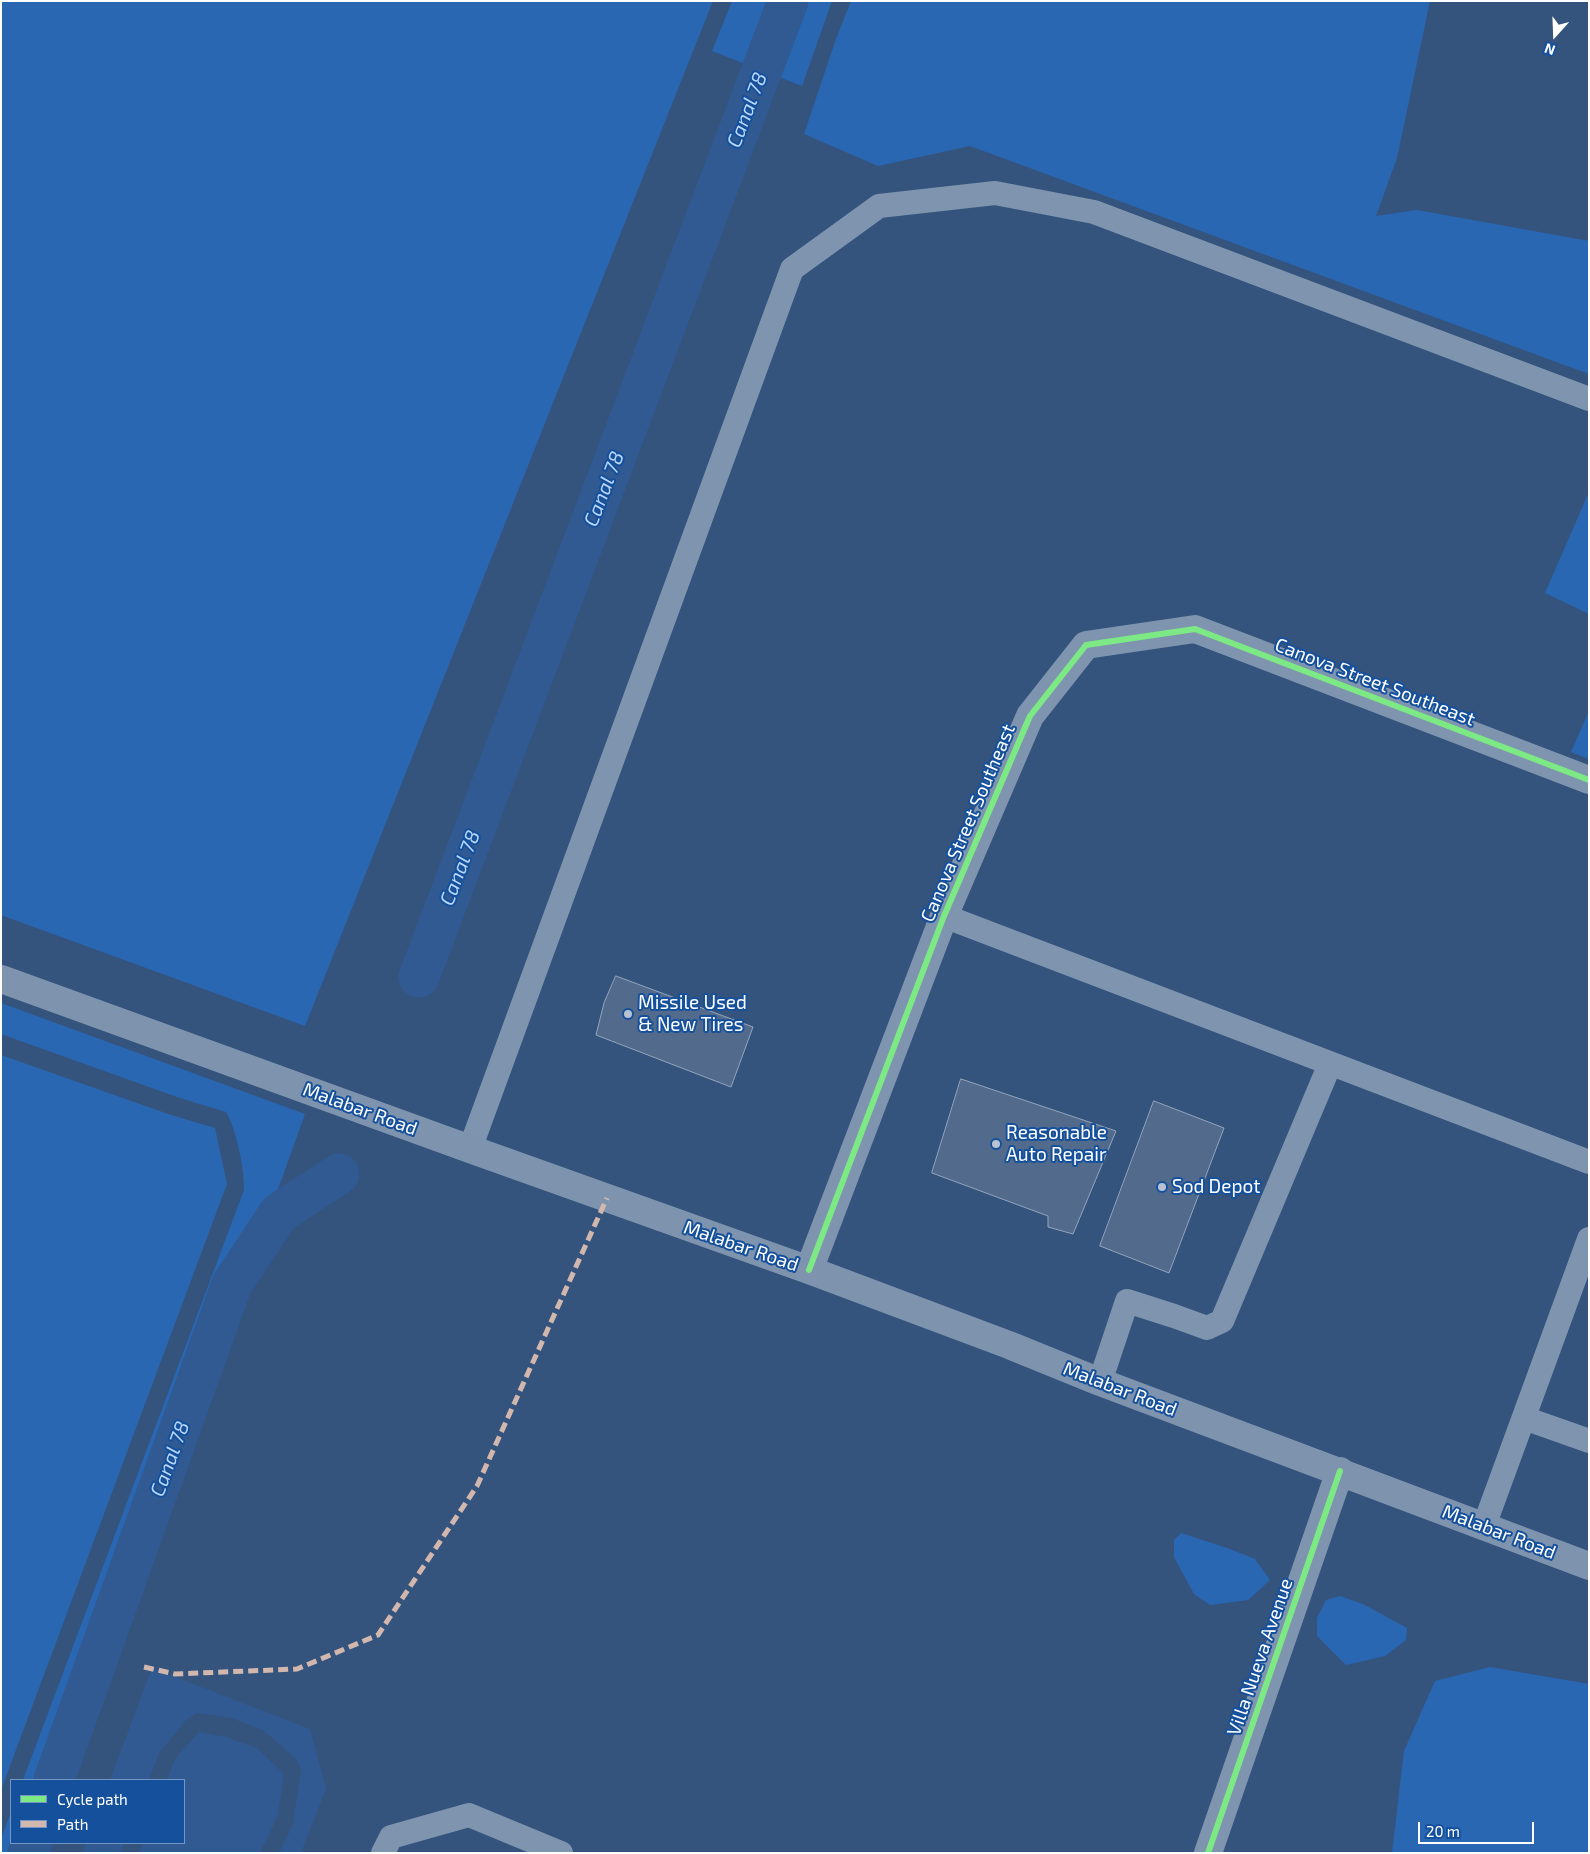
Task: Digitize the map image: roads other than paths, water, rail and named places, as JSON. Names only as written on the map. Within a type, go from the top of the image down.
[{"type":"main road","name":"Malabar Road","points":[[1,979],[809,1270],[1589,1566]]},
{"type":"street","name":"Canova Street Southeast","points":[[809,1270],[944,916],[1030,716],[1086,645],[1195,629],[1589,780]]},
{"type":"street","name":"Villa Nueva Avenue","points":[[1208,1853],[1340,1471]]},
{"type":"lane","points":[[470,1149],[792,269],[879,206],[995,193],[1094,212],[1589,399]]},
{"type":"lane","points":[[944,916],[1589,1162]]},
{"type":"lane","points":[[1100,1382],[1127,1301],[1207,1328],[1222,1321],[1330,1064]]},
{"type":"lane","points":[[1484,1526],[1524,1418],[1584,1269],[1589,1240]]},
{"type":"lane","points":[[1524,1418],[1589,1441]]},
{"type":"lane","points":[[383,1853],[392,1837],[468,1815],[561,1853]]},
{"type":"waterway","name":"Canal 78","points":[[419,977],[788,1]]},
{"type":"waterway","name":"Canal 78","points":[[54,1779],[232,1284],[279,1213],[339,1174]]},
{"type":"waterway","name":"Canal 78","points":[[28,1853],[32,1844]]},
{"type":"place","name":"Missile Used & New Tires","points":[[628,1014]]},
{"type":"place","name":"Reasonable Auto Repair","points":[[996,1144]]},
{"type":"place","name":"Sod Depot","points":[[1162,1187]]}]
